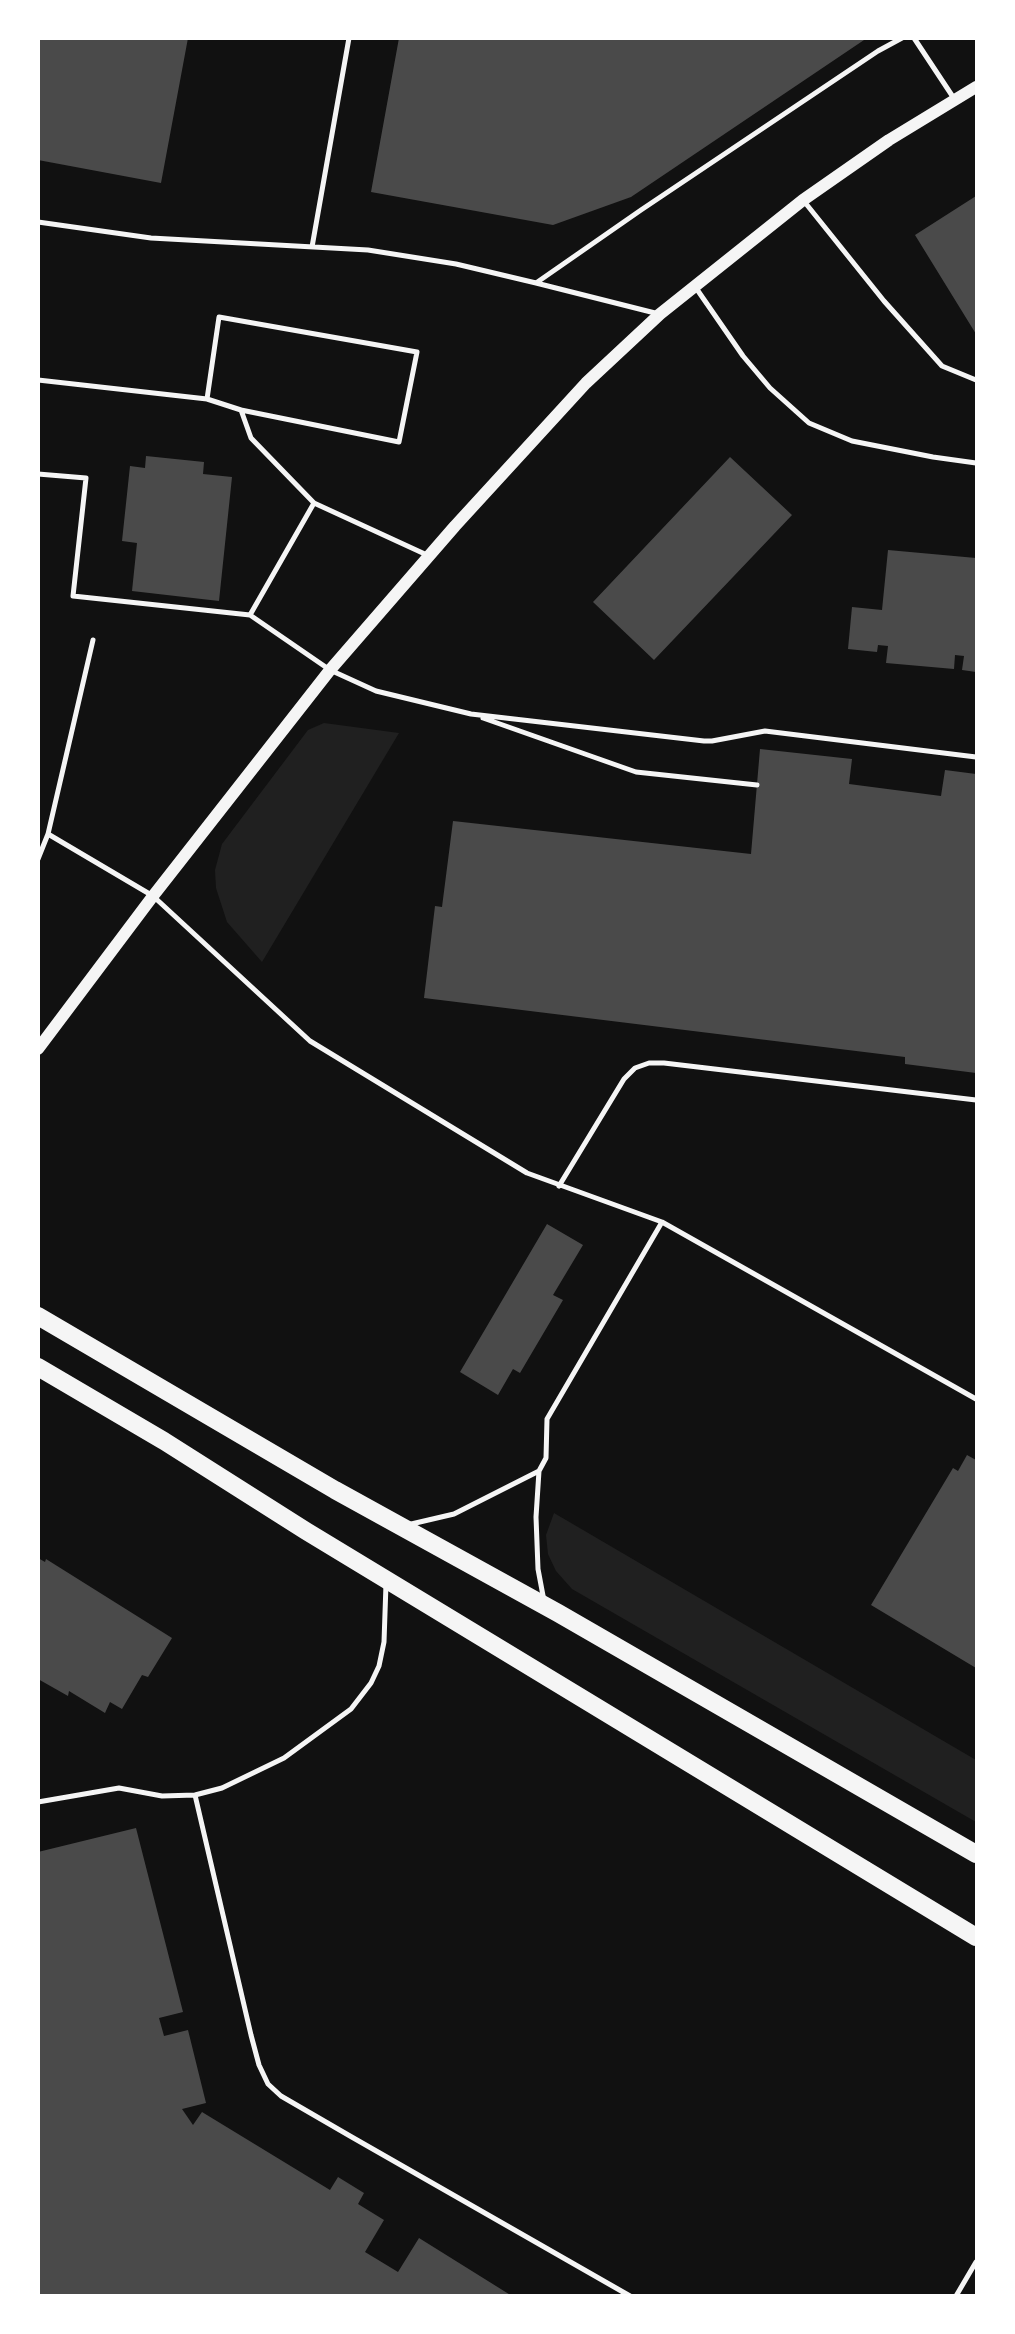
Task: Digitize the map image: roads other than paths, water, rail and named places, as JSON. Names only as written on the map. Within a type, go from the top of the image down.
[{"type":"main road","points":[[38,1315],[335,1489],[545,1606],[976,1854]]},
{"type":"main road","points":[[38,1367],[164,1441],[387,1580],[976,1937]]},
{"type":"street","points":[[38,1049],[330,670],[586,383],[660,314],[803,200],[888,140],[975,90]]},
{"type":"lane","points":[[312,247],[349,38]]},
{"type":"lane","points":[[536,283],[878,51],[902,38]]},
{"type":"lane","points":[[914,38],[955,100]]},
{"type":"lane","points":[[803,200],[884,301],[942,366],[976,380]]},
{"type":"lane","points":[[38,222],[151,238],[346,247],[421,258],[660,314]]},
{"type":"lane","points":[[694,286],[743,356],[770,388],[808,423],[852,441],[976,463]]},
{"type":"lane","points":[[38,380],[207,399],[241,410],[399,442],[417,352],[219,317],[207,399]]},
{"type":"lane","points":[[241,410],[251,438],[314,503],[430,557]]},
{"type":"lane","points":[[38,474],[86,478],[73,596],[250,615],[330,670],[376,691],[471,714],[636,772],[757,785]]},
{"type":"lane","points":[[250,615],[314,503]]},
{"type":"lane","points":[[38,859],[48,834],[93,640]]},
{"type":"lane","points":[[471,714],[712,741],[765,731],[976,757]]},
{"type":"lane","points":[[48,834],[153,897],[310,1041],[527,1173],[662,1222],[976,1399]]},
{"type":"lane","points":[[559,1186],[624,1079],[635,1069],[649,1063],[976,1100]]},
{"type":"lane","points":[[545,1606],[538,1569],[536,1537],[539,1471],[546,1458],[547,1419],[662,1222]]},
{"type":"lane","points":[[402,1526],[454,1514],[539,1471]]},
{"type":"lane","points":[[38,1802],[119,1788],[162,1796],[195,1795],[230,1785],[284,1758],[351,1709],[370,1684],[379,1666],[384,1642],[387,1580]]},
{"type":"lane","points":[[195,1795],[251,2035],[259,2065],[268,2084],[293,2103],[630,2295]]},
{"type":"lane","points":[[956,2295],[976,2262]]}]
